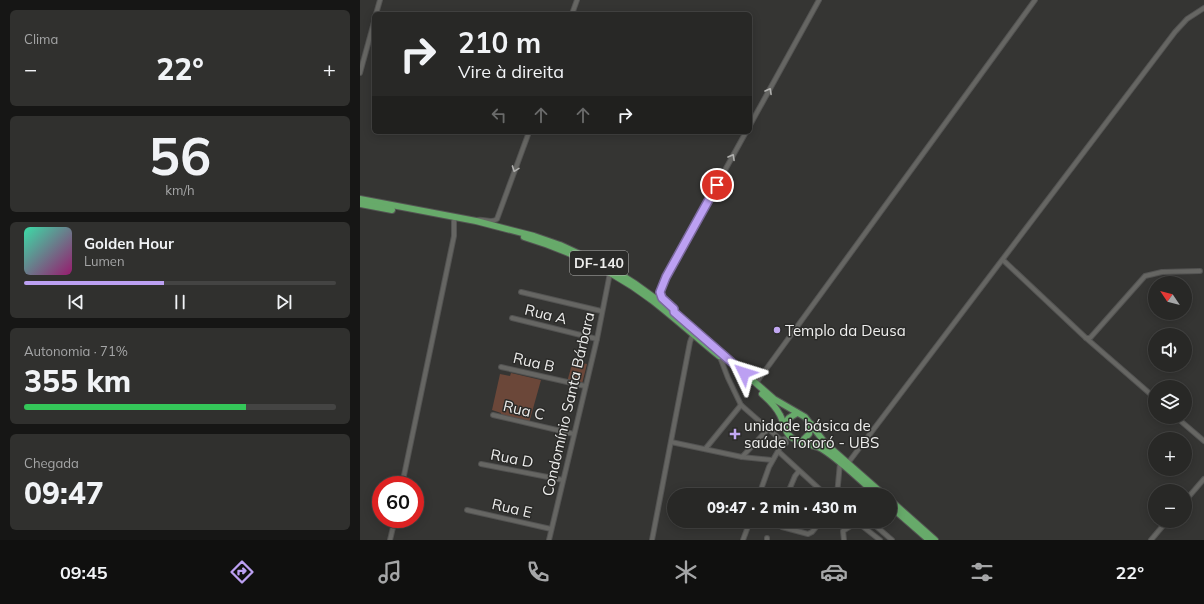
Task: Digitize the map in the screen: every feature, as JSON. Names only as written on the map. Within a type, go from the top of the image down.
[{"type":"main road","name":"DF-140","points":[[360,199],[476,221],[534,236],[560,245],[612,269],[674,312],[778,402],[805,417],[826,444],[876,488]]},
{"type":"main road","name":"DF-140","points":[[360,204],[492,228],[533,240],[560,250],[610,273],[652,301],[693,334],[771,403],[778,411],[791,437],[801,442],[818,447],[829,453],[869,488]]},
{"type":"main road","points":[[785,427],[789,418],[797,412]]},
{"type":"main road","points":[[801,442],[809,434],[811,423]]},
{"type":"main road","points":[[897,506],[935,540]]},
{"type":"main road","points":[[897,512],[929,540]]},
{"type":"street","points":[[377,12],[380,0]]},
{"type":"street","points":[[573,12],[577,0]]},
{"type":"street","points":[[752,121],[819,0]]},
{"type":"street","points":[[756,383],[1035,0]]},
{"type":"street","points":[[848,464],[1175,32],[1187,19],[1203,9]]},
{"type":"street","points":[[360,73],[372,29]]},
{"type":"street","points":[[476,221],[481,219],[492,222],[497,220],[528,134]]},
{"type":"street","points":[[674,312],[674,309],[662,298],[660,292],[661,289],[666,277],[745,134]]},
{"type":"street","points":[[404,476],[454,236],[454,221]]},
{"type":"street","points":[[1003,260],[1086,338],[1148,392]]},
{"type":"street","points":[[1086,338],[1090,338],[1145,276],[1162,272],[1200,271]]},
{"type":"street","name":"Condomínio Santa Bárbara","points":[[549,540],[610,273]]},
{"type":"street","points":[[521,292],[601,311]]},
{"type":"street","name":"Rua A","points":[[512,318],[596,339]]},
{"type":"street","points":[[652,540],[690,342],[693,334]]},
{"type":"street","points":[[720,358],[741,404],[783,442],[801,442]]},
{"type":"street","name":"Rua B","points":[[501,367],[585,386]]},
{"type":"street","points":[[706,448],[741,404]]},
{"type":"street","name":"Rua C","points":[[493,415],[574,434]]},
{"type":"street","points":[[1184,424],[1204,441]]},
{"type":"street","points":[[762,488],[772,460],[779,452],[783,442],[785,427]]},
{"type":"street","points":[[742,457],[768,429]]},
{"type":"street","points":[[671,442],[706,448],[742,457],[772,460]]},
{"type":"street","points":[[779,452],[818,488]]},
{"type":"street","points":[[838,488],[840,463]]},
{"type":"street","name":"Rua D","points":[[481,464],[563,480]]},
{"type":"street","points":[[791,488],[795,476],[799,471]]},
{"type":"street","points":[[1192,493],[1204,479]]},
{"type":"street","name":"Rua E","points":[[467,510],[551,530]]},
{"type":"street","points":[[844,540],[843,531],[857,522],[880,540]]},
{"type":"street","points":[[390,539],[393,528]]},
{"type":"street","points":[[743,540],[747,528]]},
{"type":"street","points":[[786,528],[808,534],[815,528]]},
{"type":"street","points":[[878,528],[892,540]]},
{"type":"street","points":[[1151,540],[1161,528]]},
{"type":"shaded area","points":[[573,361],[587,364],[582,384],[567,382]]},
{"type":"shaded area","points":[[511,373],[541,380],[529,423],[501,416],[501,413],[492,410],[500,374],[510,376]]},
{"type":"place","name":"Templo da Deusa","points":[[777,330]]},
{"type":"place","name":"unidade básica de saúde Tororó - UBS","points":[[735,434]]},
{"type":"route","points":[[717,185],[666,277],[660,295],[674,309],[674,312],[744,373]]}]
